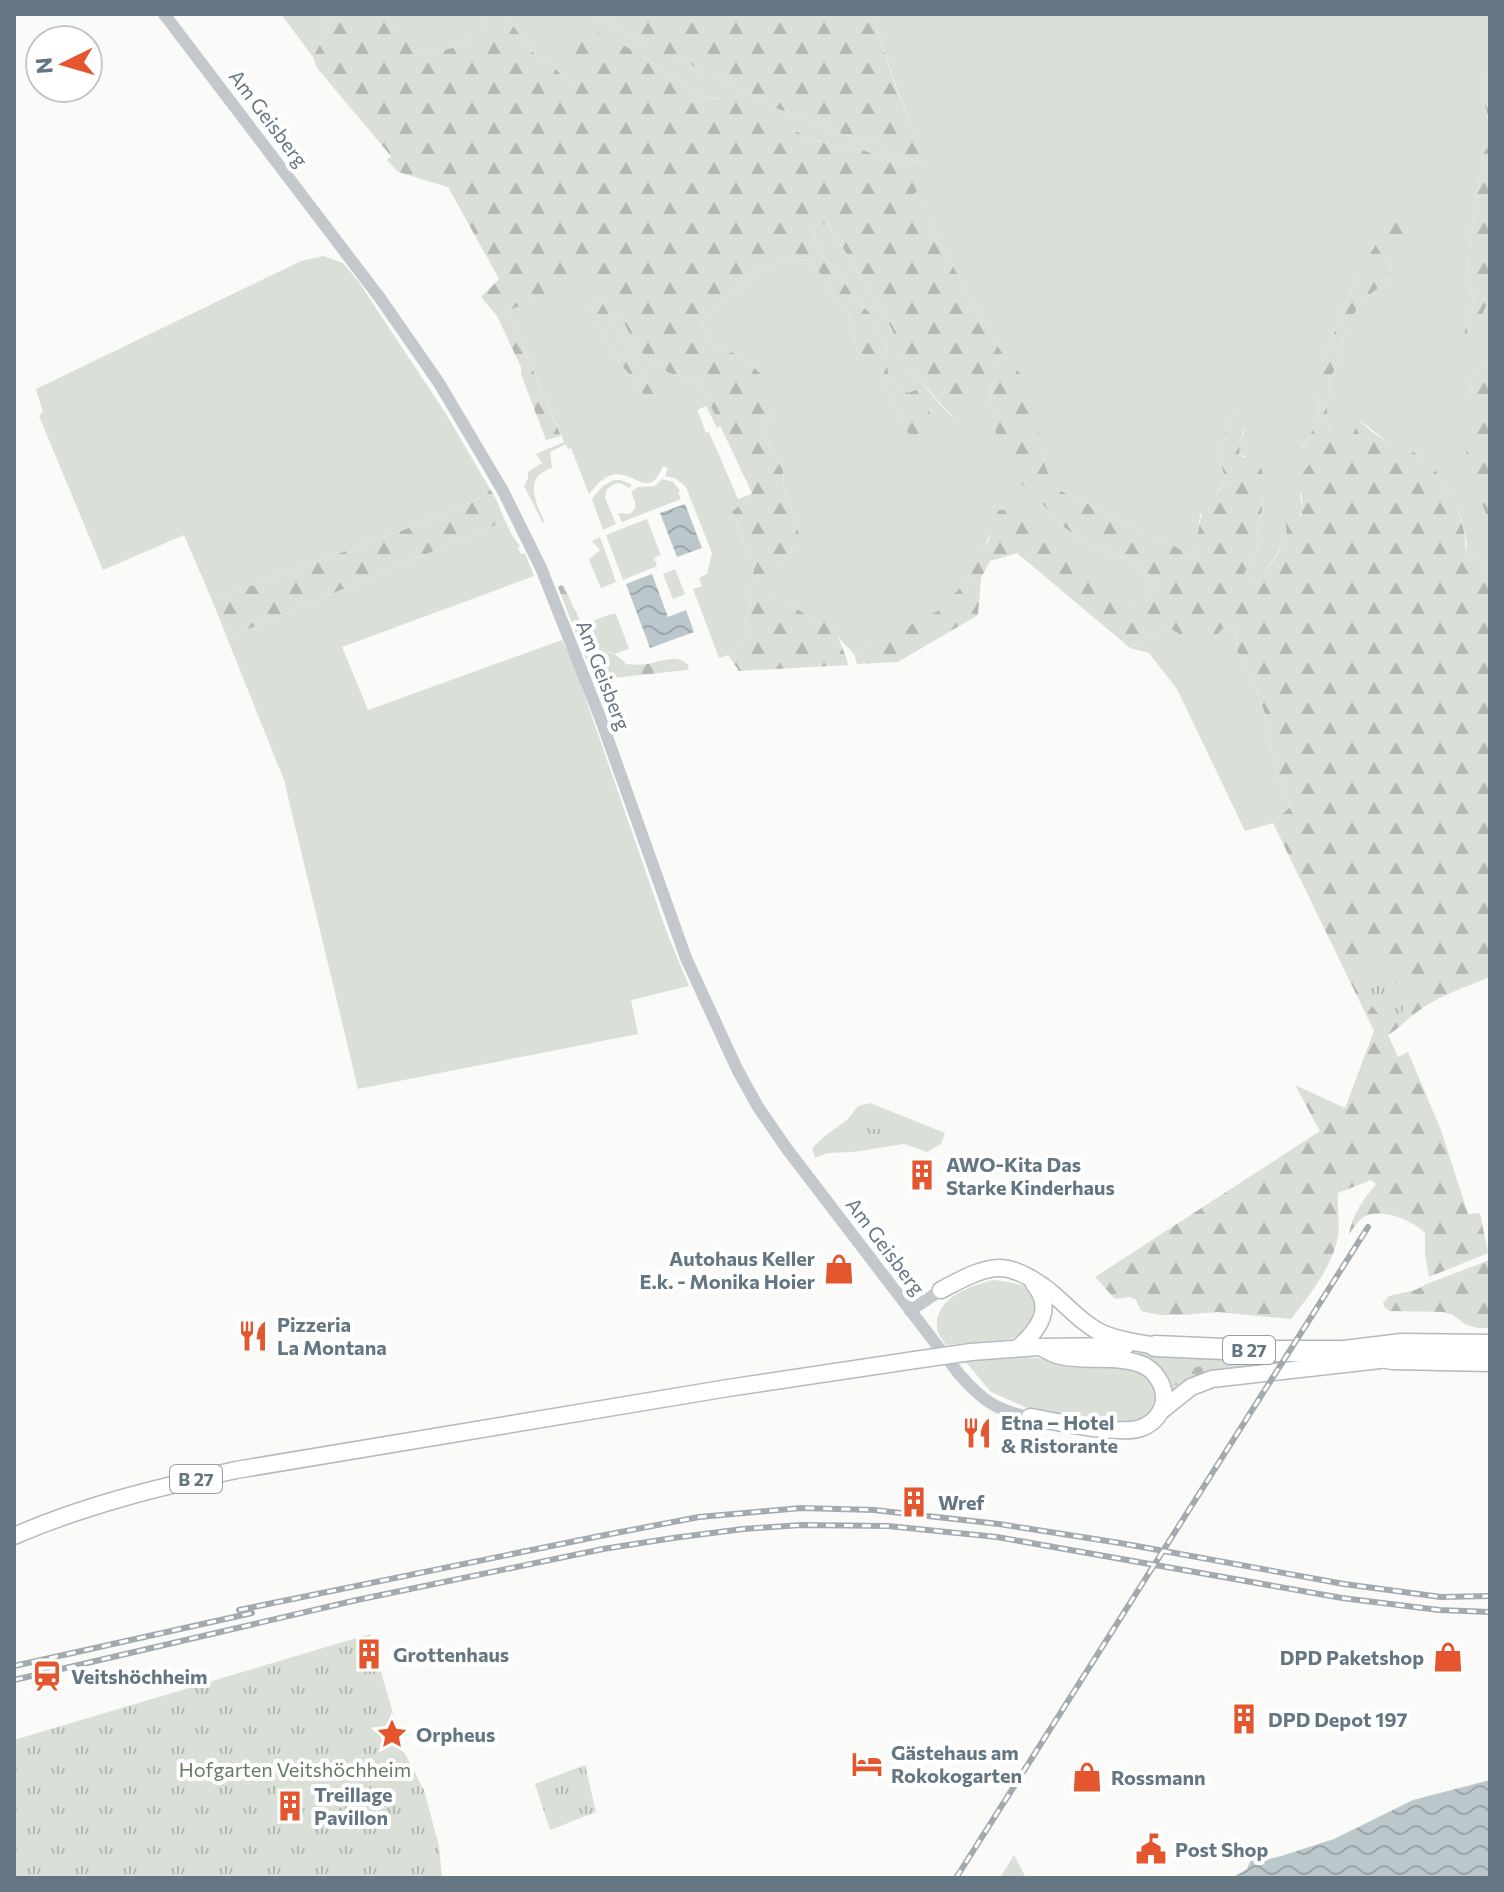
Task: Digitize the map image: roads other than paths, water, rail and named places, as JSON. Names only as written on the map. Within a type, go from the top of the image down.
[{"type":"highway","name":"B 27","points":[[1155,1346],[1344,1351],[1402,1344],[1490,1345]]},
{"type":"highway","name":"B 27","points":[[1344,1351],[1393,1359],[1490,1361]]},
{"type":"main road","points":[[941,1290],[968,1277],[999,1268],[1016,1272],[1050,1292],[1095,1329],[1125,1341],[1155,1346]]},
{"type":"main road","points":[[1018,1348],[1040,1324],[1043,1312],[1041,1292],[1030,1280]]},
{"type":"main road","name":"B 27","points":[[14,1536],[92,1506],[158,1488],[236,1470],[443,1434],[804,1375],[971,1352],[1039,1347],[1155,1346]]},
{"type":"main road","points":[[1030,1417],[1098,1428],[1140,1429],[1155,1421],[1164,1398],[1162,1385],[1143,1365],[1058,1355],[1039,1347]]},
{"type":"main road","points":[[1161,1411],[1191,1387],[1212,1379],[1393,1359]]},
{"type":"street","name":"Am Geisberg","points":[[164,14],[380,298],[439,383],[503,491],[541,568],[600,717],[686,958],[758,1107],[959,1374],[996,1408],[1030,1417]]},
{"type":"street","points":[[910,1311],[941,1290]]},
{"type":"water","points":[[685,504],[702,548],[677,557],[660,513]]},
{"type":"water","points":[[652,574],[668,617],[686,610],[694,632],[650,648],[626,584]]},
{"type":"water","points":[[1490,1780],[1490,1878],[1232,1878],[1247,1869],[1253,1855],[1265,1860],[1281,1856],[1334,1839],[1413,1800]]},
{"type":"railway","points":[[956,1878],[1368,1227]]},
{"type":"railway","points":[[239,1610],[699,1517],[801,1508],[874,1510],[999,1524],[1344,1584],[1441,1597],[1490,1596]]},
{"type":"railway","points":[[14,1680],[357,1600],[603,1549],[743,1529],[801,1525],[888,1526],[997,1537],[1342,1598],[1439,1610],[1490,1612]]},
{"type":"railway","points":[[14,1666],[252,1613]]},
{"type":"place","name":"AWO-Kita Das Starke Kinderhaus","points":[[922,1175]]},
{"type":"place","name":"Autohaus Keller E.k. - Monika Hoier","points":[[839,1269]]},
{"type":"place","name":"Pizzeria La Montana","points":[[253,1336]]},
{"type":"place","name":"Etna – Hotel & Ristorante","points":[[977,1433]]},
{"type":"place","name":"Wref","points":[[914,1502]]},
{"type":"place","name":"Grottenhaus","points":[[369,1654]]},
{"type":"place","name":"DPD Paketshop","points":[[1448,1657]]},
{"type":"place","name":"Veitshöchheim","points":[[47,1676]]},
{"type":"place","name":"DPD Depot 197","points":[[1244,1719]]},
{"type":"place","name":"Orpheus","points":[[392,1734]]},
{"type":"place","name":"Gästehaus am Rokokogarten","points":[[867,1764]]},
{"type":"place","name":"Rossmann","points":[[1087,1777]]},
{"type":"place","name":"Treillage Pavillon","points":[[290,1806]]},
{"type":"place","name":"Post Shop","points":[[1151,1849]]},
{"type":"park label","name":"Hofgarten Veitshöchheim","points":[[295,1769]]}]
